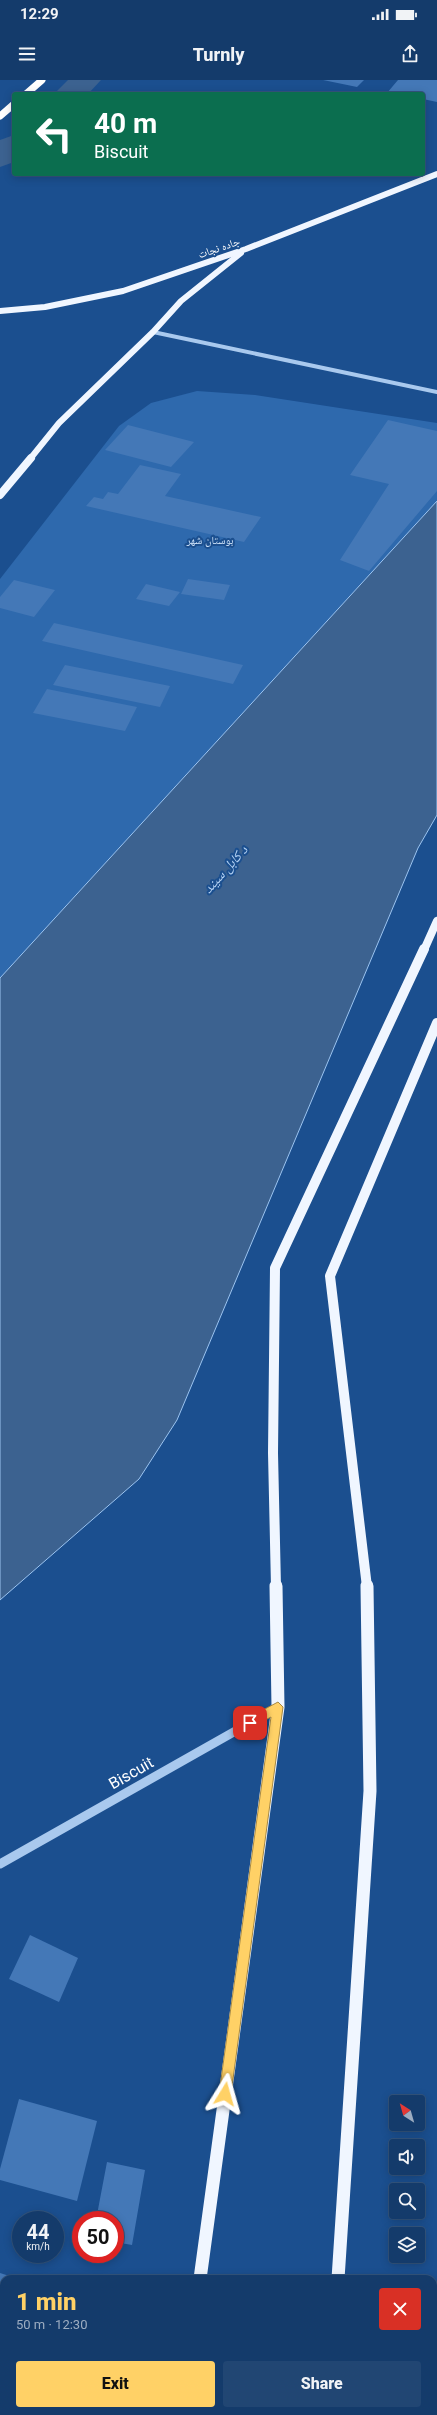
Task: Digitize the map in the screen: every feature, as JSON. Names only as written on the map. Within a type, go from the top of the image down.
[{"type":"highway","points":[[28,92],[42,80]]},
{"type":"highway","points":[[0,116],[12,106]]},
{"type":"main road","name":"جاده نجات","points":[[0,311],[45,307],[123,291],[246,249],[437,174]]},
{"type":"main road","points":[[0,495],[59,423],[153,332],[181,301],[246,249]]},
{"type":"main road","points":[[201,2275],[278,1707],[273,1453],[275,1268],[437,920]]},
{"type":"main road","points":[[338,2275],[370,1791],[369,1608],[330,1276],[437,1023]]},
{"type":"street","points":[[153,332],[437,392]]},
{"type":"street","name":"Biscuit","points":[[0,1864],[278,1707]]},
{"type":"green space","name":"بوستان شهر","points":[[197,391],[255,395],[437,423],[437,501],[0,978],[0,579],[119,426],[151,403]]},
{"type":"water","name":"د کابل سيند","points":[[437,501],[437,815],[418,848],[177,1420],[139,1479],[0,1600],[0,978]]},
{"type":"building","points":[[323,80],[364,80],[357,87]]},
{"type":"building","points":[[398,80],[437,80],[437,102],[425,99],[425,92],[388,92]]},
{"type":"building","points":[[388,420],[437,431],[437,491],[369,571],[340,560],[389,484],[350,475]]},
{"type":"building","points":[[128,425],[194,442],[171,467],[105,450]]},
{"type":"building","points":[[140,465],[181,474],[165,496],[261,517],[244,542],[86,506],[94,497],[103,499],[108,492],[118,494]]},
{"type":"building","points":[[188,579],[230,585],[224,600],[181,594]]},
{"type":"building","points":[[14,580],[55,590],[34,617],[0,608],[0,597]]},
{"type":"building","points":[[146,584],[180,592],[169,606],[136,599]]},
{"type":"building","points":[[54,623],[243,665],[233,684],[42,641]]},
{"type":"building","points":[[65,665],[170,686],[160,707],[53,685]]},
{"type":"building","points":[[47,689],[137,707],[125,731],[33,713]]},
{"type":"building","points":[[30,1935],[78,1958],[59,2002],[9,1979]]},
{"type":"building","points":[[19,2099],[97,2121],[77,2201],[0,2180],[0,2169]]},
{"type":"building","points":[[107,2162],[145,2170],[132,2245],[124,2244],[124,2211],[98,2211]]},
{"type":"waterway","points":[[72,92],[86,80]]},
{"type":"waterway","points":[[0,157],[12,147]]},
{"type":"route","points":[[225,2094],[278,1707],[250,1723]]}]
